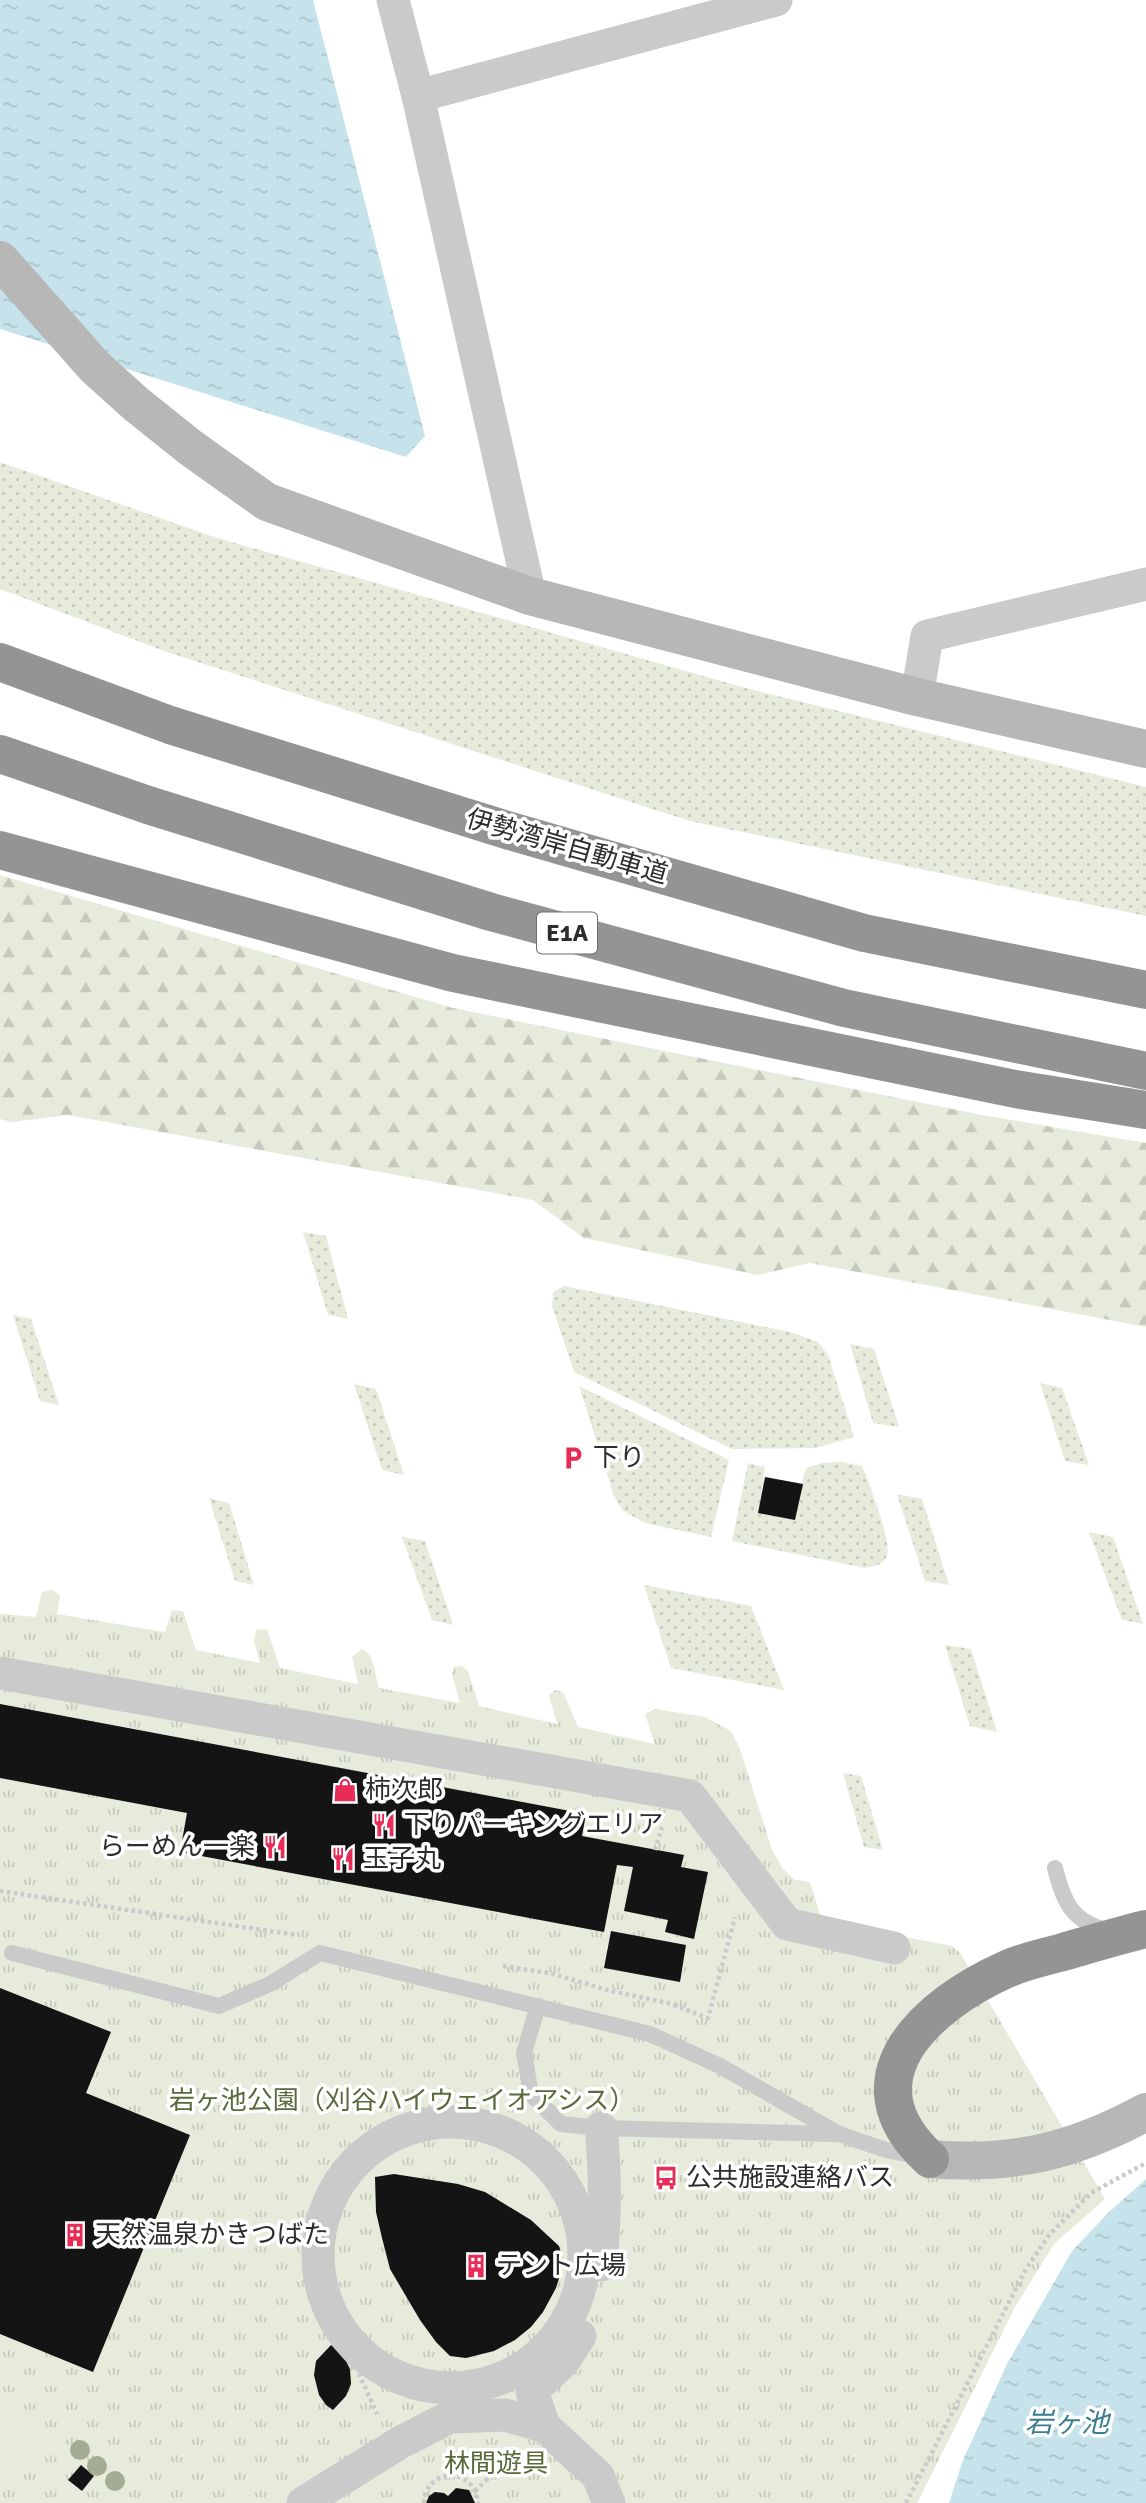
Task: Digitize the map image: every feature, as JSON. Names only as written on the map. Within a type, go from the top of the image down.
[{"type":"highway","name":"伊勢湾岸自動車道","points":[[0,662],[170,725],[510,831],[851,929],[1146,990]]},
{"type":"highway","name":"E1A","points":[[0,754],[148,805],[491,912],[845,1008],[1146,1071]]},
{"type":"highway","points":[[0,849],[453,972],[1015,1089],[1146,1110]]},
{"type":"highway","points":[[930,2159],[912,2143],[893,2098],[893,2074],[905,2046],[928,2020],[953,1998],[1010,1967],[1138,1931]]},
{"type":"street","points":[[393,0],[418,96],[530,596]]},
{"type":"street","points":[[418,96],[776,0]]},
{"type":"street","points":[[0,260],[95,367],[136,404],[241,485],[268,502],[530,596],[917,697],[1146,750]]},
{"type":"street","points":[[917,697],[927,636],[1146,584]]},
{"type":"street","points":[[0,1673],[690,1796],[787,1924],[894,1948]]},
{"type":"street","points":[[930,2159],[968,2162],[1045,2154],[1092,2139],[1146,2112]]},
{"type":"street","points":[[430,2123],[477,2123],[520,2139],[555,2170],[578,2210],[586,2255],[577,2300],[554,2340],[519,2370],[480,2385],[438,2388],[359,2366],[363,2355],[336,2323],[320,2284],[318,2242],[328,2203],[350,2167],[387,2138],[430,2123]]},
{"type":"street","points":[[544,2426],[532,2391],[563,2362],[587,2324],[600,2284],[605,2193],[601,2128]]},
{"type":"street","points":[[490,2381],[493,2416]]},
{"type":"street","points":[[303,2503],[392,2447],[450,2417],[505,2415],[544,2426],[598,2476],[609,2503]]},
{"type":"lane","points":[[1055,1868],[1070,1909],[1085,1923],[1104,1930],[1138,1931]]},
{"type":"lane","points":[[12,1953],[219,2006],[270,1984],[320,1953],[650,2034],[720,2066],[839,2134],[886,2150],[930,2159]]},
{"type":"lane","points":[[538,2006],[524,2053],[531,2094],[561,2124],[601,2128],[839,2134]]},
{"type":"path","points":[[906,2503],[1026,2269],[1050,2234],[1091,2193],[1146,2163]]},
{"type":"path","points":[[359,2366],[392,2447]]},
{"type":"path","points":[[475,2491],[544,2426]]},
{"type":"path","points":[[424,2503],[425,2492],[430,2485],[444,2476],[462,2477],[475,2491],[478,2503]]},
{"type":"green space","points":[[0,462],[214,537],[742,687],[1146,787],[1146,916],[690,821],[167,652],[0,589]]},
{"type":"green space","points":[[0,875],[453,1008],[977,1114],[1146,1143],[1146,1327],[810,1263],[758,1275],[584,1238],[533,1200],[68,1115],[11,1122],[0,1119]]},
{"type":"green space","points":[[303,1232],[326,1236],[348,1319],[328,1315]]},
{"type":"green space","points":[[564,1286],[790,1332],[818,1342],[828,1355],[854,1437],[816,1448],[732,1449],[574,1372],[552,1306],[553,1292]]},
{"type":"green space","points":[[13,1315],[31,1319],[59,1405],[40,1401]]},
{"type":"green space","points":[[850,1344],[874,1349],[899,1427],[873,1423]]},
{"type":"green space","points":[[1040,1383],[1062,1388],[1089,1465],[1065,1461]]},
{"type":"green space","points":[[354,1384],[376,1389],[404,1475],[382,1470]]},
{"type":"green space","points":[[579,1386],[729,1460],[711,1537],[645,1523],[622,1510],[614,1496]]},
{"type":"green space","points":[[842,1462],[862,1466],[866,1475],[887,1542],[888,1551],[882,1563],[865,1568],[732,1541],[748,1463],[765,1467],[759,1513],[795,1520],[807,1468],[822,1463]]},
{"type":"green space","points":[[897,1494],[922,1499],[949,1585],[925,1581]]},
{"type":"green space","points":[[209,1498],[229,1503],[254,1585],[235,1581]]},
{"type":"green space","points":[[1089,1532],[1113,1537],[1143,1624],[1122,1620]]},
{"type":"green space","points":[[402,1537],[425,1541],[453,1625],[432,1620]]},
{"type":"green space","points":[[644,1585],[751,1606],[784,1690],[671,1668]]},
{"type":"green space","name":"岩ヶ池公園（刈谷ハイウェイオアシス）","points":[[53,1590],[60,1596],[57,1614],[165,1632],[172,1610],[183,1611],[196,1650],[260,1663],[254,1641],[256,1630],[267,1629],[280,1668],[358,1684],[352,1657],[362,1649],[370,1656],[379,1688],[460,1703],[452,1674],[454,1667],[462,1666],[468,1671],[479,1706],[557,1724],[549,1695],[555,1690],[563,1692],[578,1727],[655,1744],[645,1714],[655,1709],[705,1717],[731,1731],[740,1749],[772,1850],[783,1869],[795,1880],[810,1882],[822,1921],[952,1946],[960,1953],[1105,2199],[1054,2244],[1015,2307],[917,2503],[0,2503],[0,1614],[36,1617],[42,1592]]},
{"type":"green space","points":[[945,1645],[971,1649],[997,1732],[970,1726]]},
{"type":"green space","points":[[843,1773],[861,1776],[883,1850],[864,1847]]},
{"type":"green space","points":[[0,2399],[44,2438],[0,2484]]},
{"type":"water","points":[[0,0],[313,0],[425,436],[406,457],[0,329]]},
{"type":"water","name":"岩ヶ池","points":[[1146,2179],[1146,2503],[949,2503],[963,2460],[1007,2364],[1072,2251],[1109,2212]]},
{"type":"building","points":[[765,1477],[803,1484],[795,1520],[758,1513]]},
{"type":"building","name":"下りパーキングエリア","points":[[0,1704],[586,1814],[582,1836],[684,1855],[681,1867],[708,1872],[694,1939],[665,1932],[668,1920],[624,1911],[633,1867],[617,1865],[604,1932],[180,1852],[187,1813],[0,1778]]},
{"type":"building","points":[[611,1931],[686,1945],[680,1982],[604,1968]]},
{"type":"building","name":"天然温泉かきつばた","points":[[0,1988],[111,2032],[86,2093],[190,2135],[93,2372],[0,2334]]},
{"type":"building","name":"テント広場","points":[[394,2174],[458,2184],[485,2192],[531,2220],[559,2246],[564,2263],[556,2288],[543,2312],[531,2327],[515,2340],[494,2351],[466,2358],[450,2356],[436,2342],[390,2269],[382,2238],[376,2212],[375,2177]]},
{"type":"building","points":[[331,2345],[343,2355],[350,2369],[351,2384],[346,2396],[333,2410],[319,2395],[314,2375],[316,2361]]},
{"type":"building","points":[[81,2465],[94,2476],[82,2491],[68,2480]]},
{"type":"building","points":[[456,2488],[469,2490],[475,2503],[426,2503],[429,2496],[435,2492],[448,2496]]},
{"type":"place","name":"下り","points":[[573,1458]]},
{"type":"place","name":"柿次郎","points":[[345,1790]]},
{"type":"place","name":"下りパーキングエリア","points":[[384,1825]]},
{"type":"place","name":"らーめん一楽","points":[[275,1847]]},
{"type":"place","name":"玉子丸","points":[[343,1859]]},
{"type":"place","name":"公共施設連絡バス","points":[[666,2178]]},
{"type":"place","name":"天然温泉かきつばた","points":[[75,2235]]},
{"type":"place","name":"テント広場","points":[[476,2266]]},
{"type":"park label","name":"林間遊具","points":[[496,2464]]}]
